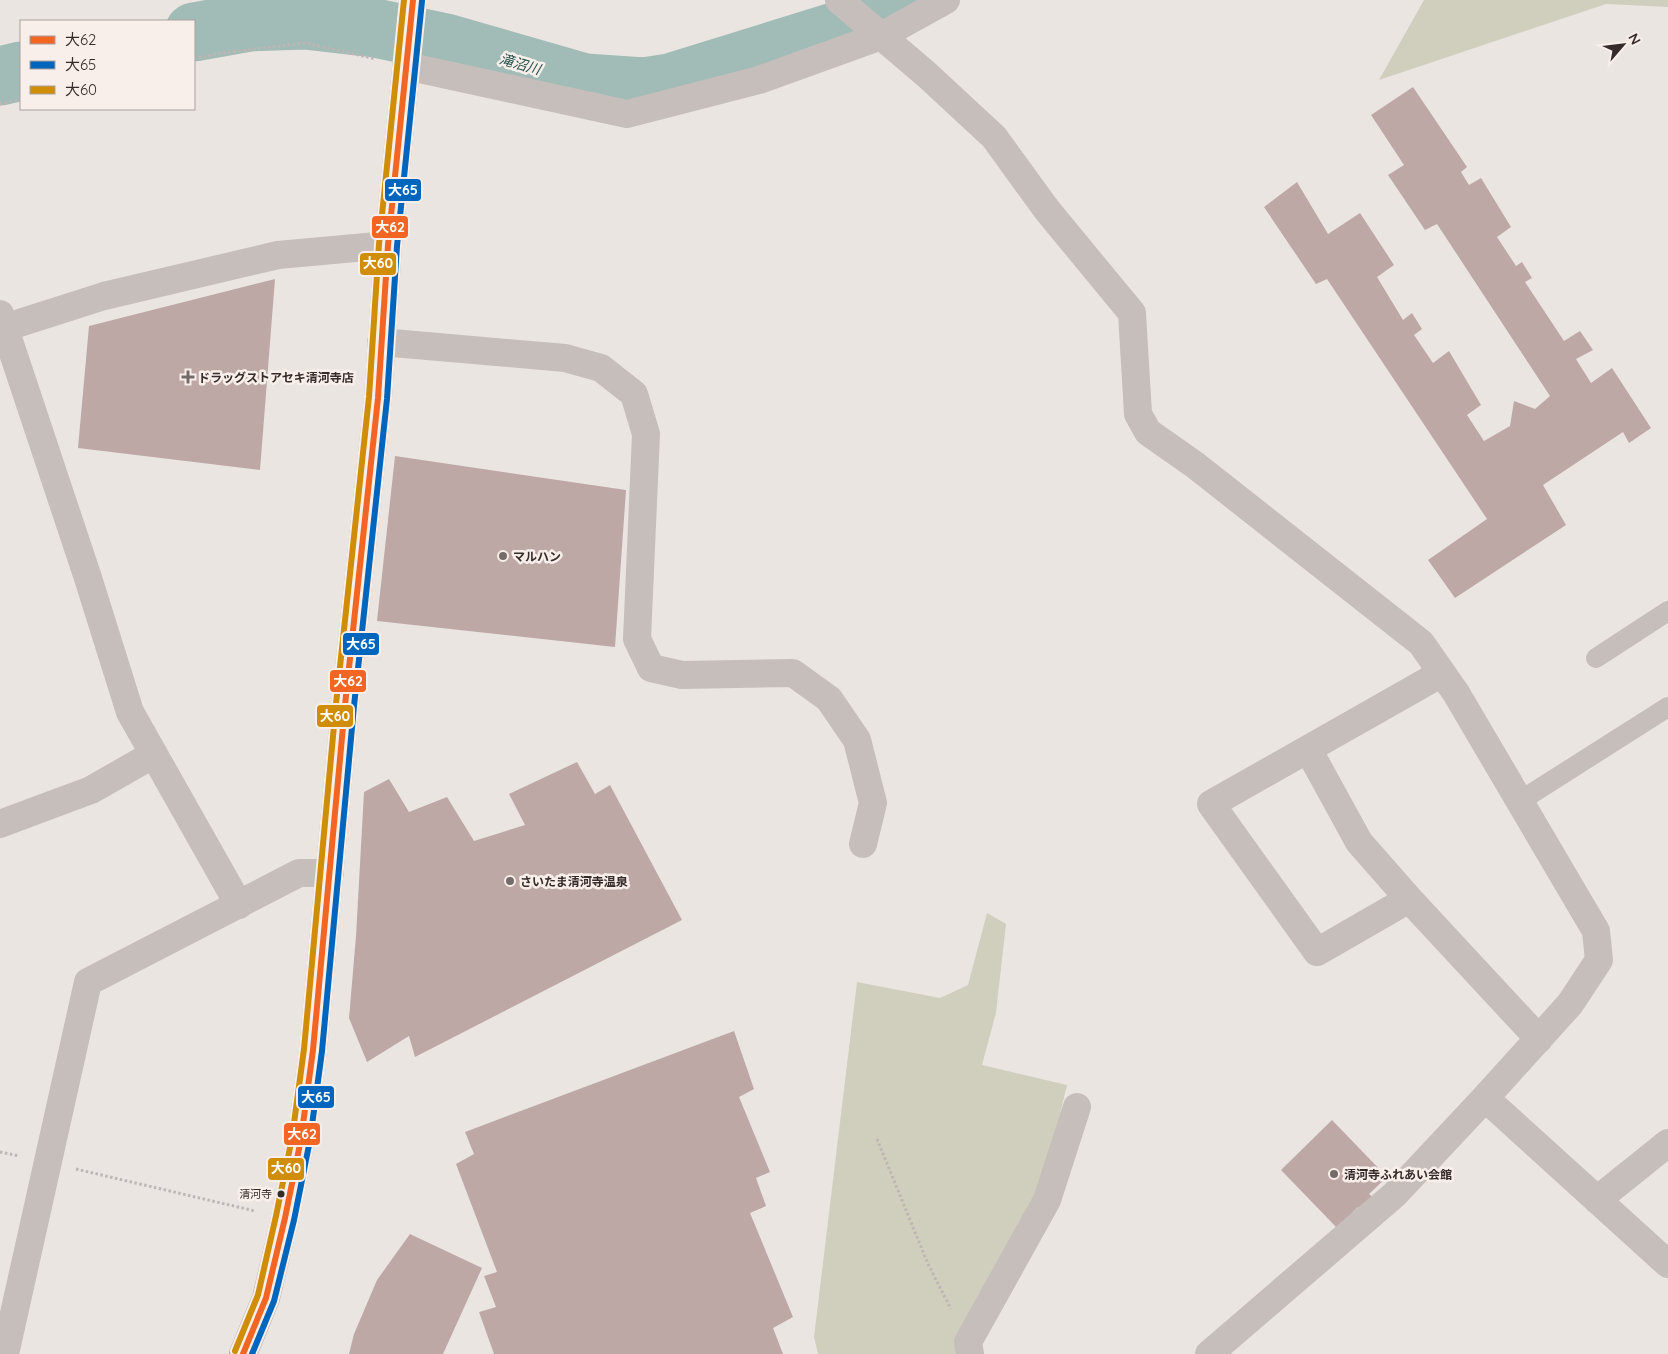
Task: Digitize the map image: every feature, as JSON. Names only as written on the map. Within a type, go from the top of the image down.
[{"type":"main road","points":[[243,1354],[266,1298],[285,1218],[301,1139],[313,1050],[345,705],[378,398],[388,245],[412,7]]},
{"type":"street","points":[[839,0],[994,137],[1047,210],[1132,313],[1138,414],[1148,432],[1196,465],[1421,643],[1456,693],[1596,931],[1599,960],[1570,1004],[1539,1039],[1394,1195],[1209,1354]]},
{"type":"street","points":[[407,60],[627,114],[759,80],[881,36],[946,0]]},
{"type":"street","points":[[239,905],[130,712],[88,578],[2,321],[278,255],[388,245]]},
{"type":"street","points":[[381,342],[565,358],[602,368],[634,394],[646,434],[637,639],[651,668],[682,675],[793,673],[829,698],[857,740],[873,803],[863,844]]},
{"type":"street","points":[[1409,899],[1318,952],[1211,804],[1442,673]]},
{"type":"street","points":[[1308,749],[1358,842],[1539,1039]]},
{"type":"street","points":[[0,824],[91,790],[154,754]]},
{"type":"street","points":[[5,1354],[88,982],[299,873],[330,873]]},
{"type":"street","points":[[1485,1098],[1668,1264]]},
{"type":"street","points":[[969,1348],[1047,1200],[1077,1107]]},
{"type":"street","points":[[1598,1200],[1668,1143]]},
{"type":"lane","points":[[1596,658],[1668,612]]},
{"type":"lane","points":[[1520,801],[1668,707]]},
{"type":"path","points":[[195,59],[215,54],[305,43],[407,60]]},
{"type":"path","points":[[0,104],[20,99]]},
{"type":"path","points":[[877,1139],[928,1264],[969,1348]]},
{"type":"path","points":[[0,1152],[285,1218]]},
{"type":"shaded area","points":[[1424,0],[1668,0],[1668,7],[1606,4],[1379,80]]},
{"type":"shaded area","points":[[987,913],[1006,924],[996,1013],[982,1065],[1067,1085],[1040,1197],[962,1354],[818,1354],[814,1337],[857,982],[940,998],[968,985]]},
{"type":"building","points":[[1413,87],[1467,167],[1461,172],[1469,185],[1481,178],[1511,227],[1497,237],[1516,266],[1522,262],[1532,278],[1525,282],[1564,341],[1580,331],[1593,350],[1576,359],[1591,383],[1612,368],[1651,428],[1629,443],[1623,432],[1543,485],[1566,525],[1455,598],[1428,560],[1487,519],[1327,279],[1316,284],[1264,207],[1297,182],[1328,234],[1360,213],[1394,265],[1377,277],[1403,320],[1412,313],[1422,329],[1414,335],[1433,363],[1449,351],[1481,405],[1467,415],[1484,441],[1510,426],[1514,401],[1535,409],[1550,396],[1437,224],[1425,230],[1388,175],[1404,165],[1371,115]]},
{"type":"building","points":[[275,279],[260,470],[78,448],[89,326]]},
{"type":"building","name":"マルハン","points":[[395,456],[626,490],[615,647],[377,621]]},
{"type":"building","name":"さいたま清河寺温泉","points":[[577,762],[595,794],[610,785],[682,920],[415,1057],[409,1036],[367,1062],[349,1018],[356,936],[364,792],[389,779],[409,812],[447,797],[474,841],[525,825],[509,794]]},
{"type":"building","points":[[734,1031],[754,1089],[739,1097],[770,1172],[756,1178],[766,1206],[750,1213],[793,1317],[773,1328],[783,1354],[494,1354],[479,1312],[496,1307],[484,1276],[497,1272],[456,1164],[474,1154],[465,1132]]},
{"type":"building","points":[[1332,1120],[1387,1177],[1369,1194],[1376,1200],[1363,1212],[1358,1207],[1337,1228],[1281,1170]]},
{"type":"building","points":[[410,1234],[482,1268],[443,1354],[349,1354],[354,1334],[377,1280]]},
{"type":"waterway","name":"滝沼川","points":[[872,13],[896,0]]},
{"type":"waterway","name":"滝沼川","points":[[195,32],[250,22],[305,20],[375,28],[446,43],[585,83],[644,87],[670,83],[841,30]]},
{"type":"waterway","name":"滝沼川","points":[[0,76],[20,71]]},
{"type":"transit line","name":"大60","points":[[235,1351],[258,1295],[292,1138],[304,1049],[336,704],[369,397],[379,244],[404,0]]},
{"type":"transit line","name":"大62","points":[[243,1354],[266,1298],[285,1218],[301,1139],[313,1050],[345,705],[378,398],[388,245],[413,0]]},
{"type":"transit line","name":"大65","points":[[252,1354],[274,1301],[294,1220],[310,1140],[322,1051],[354,706],[387,399],[397,246],[422,1]]},
{"type":"place","name":"ドラッグストアセキ清河寺店","points":[[188,377]]},
{"type":"place","name":"マルハン","points":[[503,556]]},
{"type":"place","name":"さいたま清河寺温泉","points":[[510,881]]},
{"type":"place","name":"清河寺ふれあい会館","points":[[1334,1174]]},
{"type":"place","name":"清河寺","points":[[281,1194]]}]
